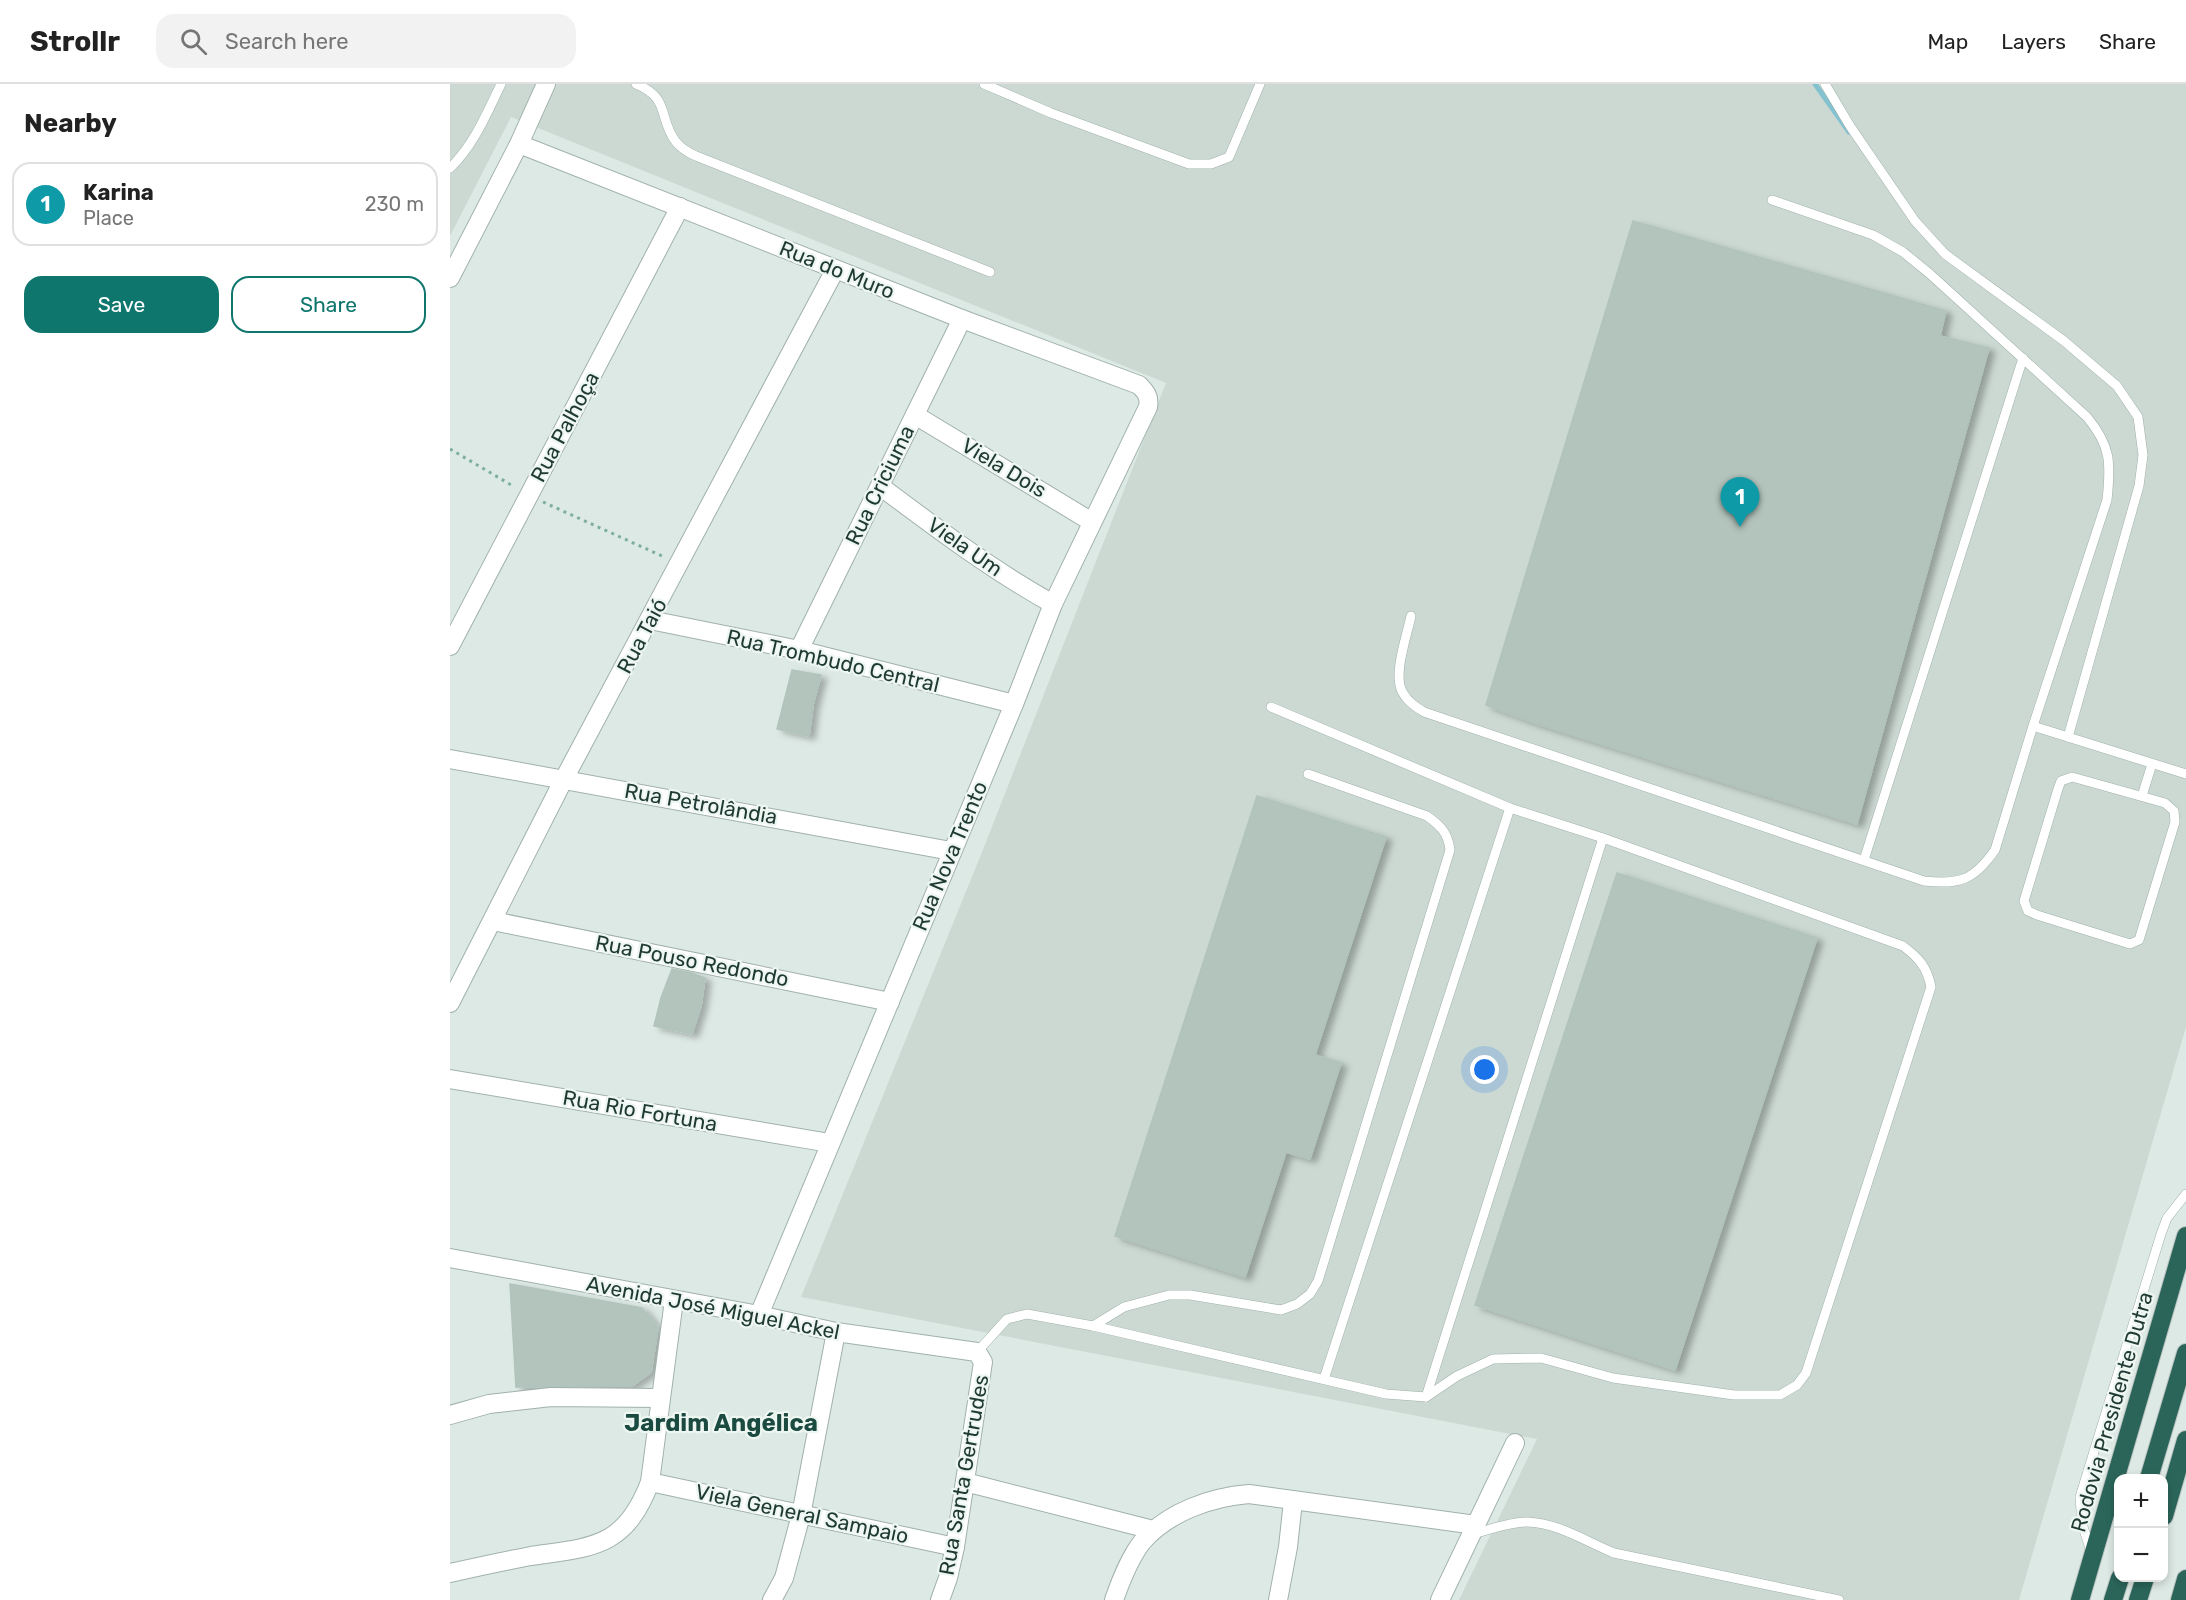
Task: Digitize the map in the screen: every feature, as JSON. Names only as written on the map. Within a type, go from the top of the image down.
[{"type":"highway","name":"Rodovia Presidente Dutra","points":[[2080,1600],[2186,1236]]},
{"type":"highway","points":[[2150,1474],[2186,1353]]},
{"type":"highway","points":[[2168,1499],[2186,1440]]},
{"type":"highway","points":[[2180,1600],[2186,1579]]},
{"type":"highway","points":[[2113,1600],[2119,1582]]},
{"type":"highway","points":[[2138,1600],[2144,1582]]},
{"type":"street","points":[[450,278],[519,144],[546,84]]},
{"type":"street","name":"Rua do Muro","points":[[519,144],[835,270],[1139,385],[1148,394],[1149,401]]},
{"type":"street","name":"Rua Palhoça","points":[[450,646],[680,207]]},
{"type":"street","name":"Rua Taió","points":[[450,1003],[564,779],[835,270]]},
{"type":"street","name":"Rua Criciuma","points":[[799,650],[962,319]]},
{"type":"street","name":"Rua Nova Trento","points":[[759,1315],[1014,704],[1053,604],[1149,401]]},
{"type":"street","name":"Viela Dois","points":[[915,415],[1092,522]]},
{"type":"street","name":"Viela Um","points":[[880,486],[967,550],[1019,585],[1053,604]]},
{"type":"street","name":"Rua Trombudo Central","points":[[650,620],[799,650],[1014,704]]},
{"type":"street","name":"Rua Petrolândia","points":[[450,759],[951,851]]},
{"type":"street","name":"Rua Pouso Redondo","points":[[493,921],[890,1002]]},
{"type":"street","name":"Rua Rio Fortuna","points":[[450,1079],[830,1143]]},
{"type":"street","name":"Avenida José Miguel Ackel","points":[[450,1258],[759,1315],[836,1332],[977,1352]]},
{"type":"street","points":[[450,1573],[521,1558],[592,1547],[614,1536],[630,1520],[643,1500],[650,1482],[674,1300]]},
{"type":"street","points":[[772,1600],[784,1578],[801,1515],[836,1332]]},
{"type":"street","name":"Rua Santa Gertrudes","points":[[940,1600],[955,1547],[983,1362],[977,1352]]},
{"type":"street","points":[[450,1415],[489,1404],[551,1397],[660,1398]]},
{"type":"street","points":[[1440,1600],[1515,1443]]},
{"type":"street","name":"Viela General Sampaio","points":[[650,1482],[955,1547]]},
{"type":"street","points":[[965,1482],[1153,1530]]},
{"type":"street","points":[[1114,1600],[1131,1560],[1153,1530],[1192,1508],[1226,1496],[1249,1494],[1474,1529]]},
{"type":"street","points":[[1278,1600],[1288,1547],[1293,1501]]},
{"type":"lane","points":[[450,168],[479,129],[501,84]]},
{"type":"lane","points":[[636,84],[654,93],[661,103],[676,142],[696,156],[990,272]]},
{"type":"lane","points":[[984,84],[1051,113],[1189,164],[1211,164],[1228,157],[1260,84]]},
{"type":"lane","points":[[1825,84],[1850,126],[1915,221],[1945,254],[2064,341],[2117,386],[2139,417],[2143,455],[2139,486],[2068,737]]},
{"type":"lane","points":[[1411,616],[1398,678],[1402,693],[1424,712],[1924,881],[1947,884],[1968,878],[1983,867],[1995,850],[2107,500],[2110,469],[2107,450],[2100,432],[2087,417],[1903,252],[1873,235],[1772,200]]},
{"type":"lane","points":[[1864,860],[2023,358]]},
{"type":"lane","points":[[977,1352],[1007,1319],[1027,1314],[1093,1326],[1386,1394],[1426,1397],[1457,1376],[1493,1359],[1540,1358],[1613,1378],[1734,1395],[1780,1395],[1797,1385],[1806,1373],[1931,987],[1928,972],[1918,957],[1903,946],[1603,838],[1510,808],[1271,707]]},
{"type":"lane","points":[[2033,726],[2186,774]]},
{"type":"lane","points":[[2142,796],[2152,764]]},
{"type":"lane","points":[[1093,1326],[1124,1307],[1168,1295],[1190,1294],[1281,1310],[1297,1304],[1310,1294],[1318,1281],[1450,850],[1448,836],[1439,824],[1428,816],[1308,774]]},
{"type":"lane","points":[[2072,777],[2142,796],[2165,803],[2174,811],[2175,822],[2139,940],[2130,944],[2028,911],[2024,901],[2061,781],[2072,777]]},
{"type":"lane","points":[[1324,1379],[1510,808]]},
{"type":"lane","points":[[1426,1397],[1603,838]]},
{"type":"lane","points":[[2093,1556],[2082,1524],[2080,1497],[2161,1234],[2168,1218],[2186,1194]]},
{"type":"lane","points":[[1474,1529],[1525,1522],[1557,1526],[1582,1540],[1614,1553],[1839,1600]]},
{"type":"path","points":[[450,449],[529,496],[680,564]]},
{"type":"shaded area","points":[[450,84],[2186,84],[2186,1027],[2019,1600],[1459,1600],[1537,1439],[801,1297],[982,852],[1166,383],[511,117],[450,236]]},
{"type":"building","points":[[1633,221],[1946,311],[1940,336],[1989,348],[1857,824],[1535,723],[1486,705]]},
{"type":"building","points":[[792,670],[821,675],[813,705],[809,736],[777,729]]},
{"type":"building","points":[[1257,796],[1386,837],[1315,1055],[1341,1063],[1310,1159],[1286,1152],[1245,1277],[1115,1236]]},
{"type":"building","points":[[1617,873],[1817,938],[1675,1370],[1475,1305]]},
{"type":"building","points":[[672,969],[705,978],[701,1006],[692,1034],[654,1026]]},
{"type":"building","points":[[510,1284],[642,1308],[658,1328],[651,1372],[632,1386],[516,1387]]},
{"type":"waterway","points":[[1815,84],[1849,132]]},
{"type":"place","name":"Karina","points":[[1740,527]]},
{"type":"district","name":"Jardim Angélica","points":[[721,1423]]}]
